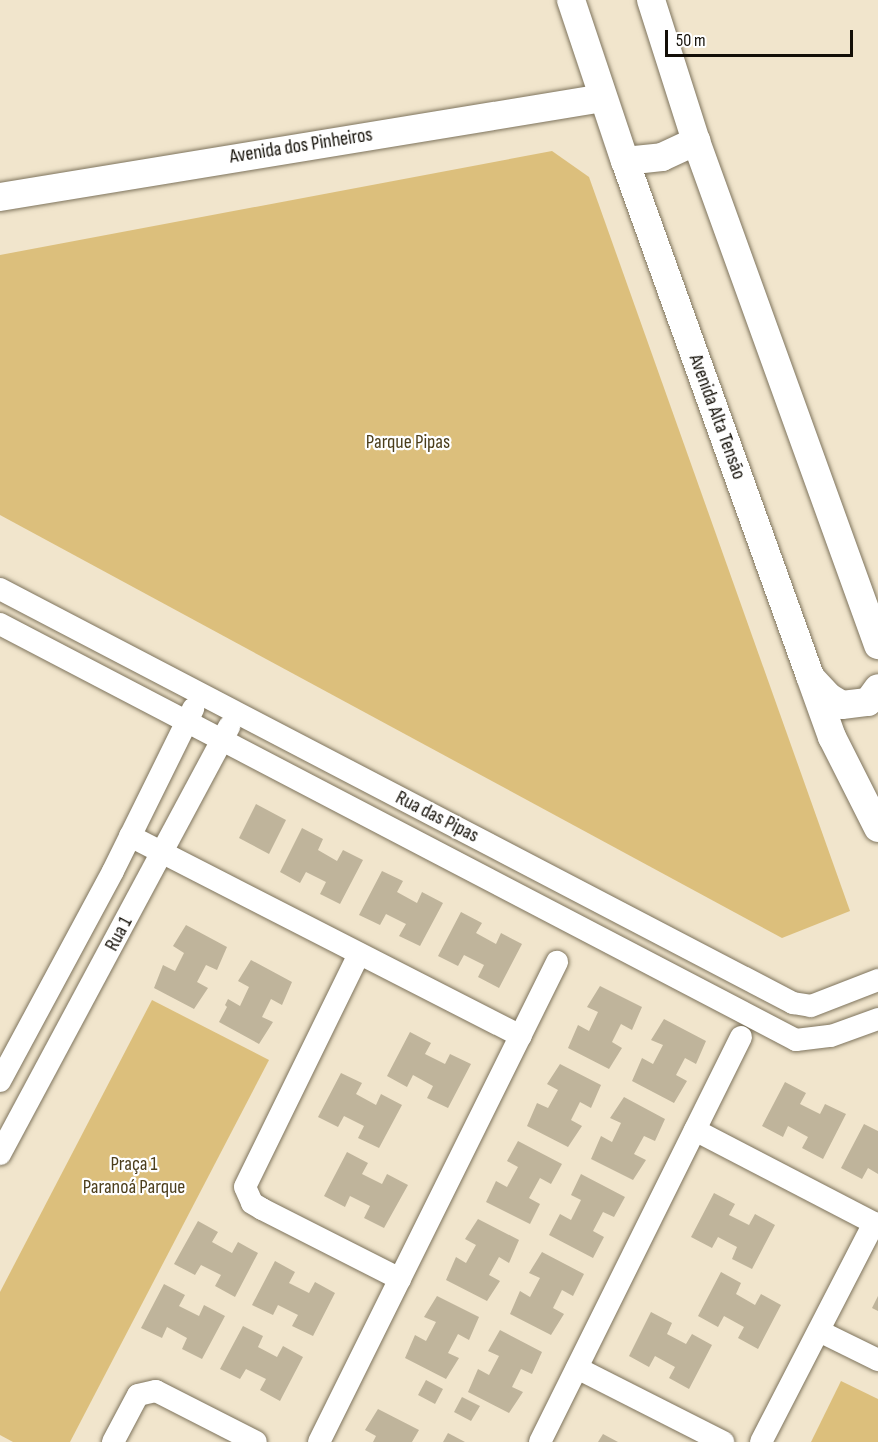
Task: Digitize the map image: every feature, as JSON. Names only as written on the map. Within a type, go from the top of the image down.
[{"type":"street","name":"Avenida Alta Tensão","points":[[571,0],[625,161],[832,737],[878,828]]},
{"type":"street","points":[[651,0],[696,141],[878,645]]},
{"type":"street","name":"Avenida dos Pinheiros","points":[[0,197],[603,98]]},
{"type":"street","points":[[625,161],[662,157],[696,141]]},
{"type":"street","name":"Rua das Pipas","points":[[0,589],[793,1003],[812,1006],[878,980]]},
{"type":"street","name":"Rua das Pipas","points":[[0,624],[796,1040],[831,1036],[878,1019]]},
{"type":"street","points":[[810,676],[830,698],[842,705],[868,702],[878,688]]},
{"type":"street","name":"Rua 1","points":[[0,1081],[130,836],[200,694]]},
{"type":"street","name":"Rua 1","points":[[0,1154],[236,713]]},
{"type":"street","points":[[130,836],[520,1036]]},
{"type":"street","points":[[359,954],[245,1187],[252,1203],[262,1209],[400,1279]]},
{"type":"street","points":[[319,1442],[557,962]]},
{"type":"street","points":[[540,1442],[741,1037]]},
{"type":"street","points":[[695,1130],[874,1223],[761,1442]]},
{"type":"street","points":[[819,1330],[878,1360]]},
{"type":"street","points":[[577,1368],[723,1442]]},
{"type":"street","points":[[113,1442],[132,1403],[138,1395],[146,1391],[166,1395],[256,1442]]},
{"type":"green space","name":"Parque Pipas","points":[[552,151],[589,177],[850,911],[782,938],[0,515],[0,255]]},
{"type":"green space","name":"Praça 1 Paranoá Parque","points":[[152,1000],[269,1060],[70,1442],[13,1442],[0,1435],[0,1292]]},
{"type":"green space","points":[[841,1381],[878,1399],[878,1442],[811,1442]]},
{"type":"building","points":[[256,804],[286,820],[269,854],[239,838]]},
{"type":"building","points":[[302,828],[323,839],[318,850],[337,861],[343,850],[363,860],[340,904],[320,894],[326,882],[306,872],[300,883],[280,872]]},
{"type":"building","points":[[382,871],[403,881],[397,892],[417,903],[422,892],[443,903],[420,946],[399,936],[406,924],[386,914],[380,925],[359,915]]},
{"type":"building","points":[[461,912],[482,923],[476,933],[496,944],[501,933],[522,944],[499,988],[478,977],[484,965],[464,955],[458,966],[438,956]]},
{"type":"building","points":[[186,925],[227,947],[217,970],[206,965],[197,982],[208,988],[194,1009],[154,988],[163,965],[175,971],[184,953],[173,946]]},
{"type":"building","points":[[251,960],[292,982],[282,1005],[271,999],[262,1017],[273,1022],[259,1044],[219,1022],[227,1007],[225,1005],[228,999],[240,1006],[249,987],[238,981]]},
{"type":"building","points":[[600,986],[642,1007],[632,1030],[621,1024],[612,1042],[622,1048],[609,1069],[568,1048],[578,1025],[589,1031],[598,1012],[587,1007]]},
{"type":"building","points":[[664,1019],[706,1041],[696,1064],[685,1058],[676,1075],[687,1081],[674,1103],[632,1081],[642,1058],[653,1064],[663,1045],[651,1040]]},
{"type":"building","points":[[410,1032],[431,1043],[425,1054],[445,1064],[450,1054],[471,1064],[448,1108],[427,1098],[433,1086],[413,1075],[407,1087],[387,1076]]},
{"type":"building","points":[[560,1064],[601,1085],[591,1108],[580,1102],[571,1120],[582,1126],[568,1147],[527,1126],[537,1103],[548,1108],[558,1090],[547,1084]]},
{"type":"building","points":[[341,1073],[362,1083],[356,1094],[376,1105],[381,1094],[402,1105],[379,1148],[358,1138],[364,1126],[344,1116],[338,1127],[318,1117]]},
{"type":"building","points":[[785,1082],[806,1093],[800,1104],[820,1114],[825,1104],[846,1114],[823,1159],[802,1148],[808,1137],[788,1126],[783,1137],[762,1126]]},
{"type":"building","points":[[624,1097],[665,1119],[655,1141],[644,1136],[634,1154],[646,1160],[633,1180],[591,1159],[601,1136],[612,1142],[621,1123],[610,1118]]},
{"type":"building","points":[[864,1124],[878,1131],[878,1174],[868,1168],[862,1179],[841,1168]]},
{"type":"building","points":[[518,1141],[562,1164],[551,1184],[540,1178],[529,1198],[540,1204],[530,1224],[486,1202],[496,1181],[507,1187],[518,1167],[507,1161]]},
{"type":"building","points":[[347,1152],[368,1163],[362,1174],[382,1184],[387,1174],[408,1185],[384,1228],[364,1218],[370,1206],[350,1196],[345,1207],[324,1196]]},
{"type":"building","points":[[581,1174],[625,1197],[614,1217],[603,1212],[593,1231],[604,1237],[593,1258],[549,1235],[560,1214],[571,1220],[581,1200],[571,1195]]},
{"type":"building","points":[[714,1193],[735,1204],[729,1215],[749,1225],[755,1214],[775,1225],[752,1269],[732,1259],[737,1247],[718,1237],[712,1248],[691,1237]]},
{"type":"building","points":[[478,1219],[519,1240],[509,1263],[499,1257],[489,1275],[500,1281],[487,1301],[446,1280],[456,1257],[466,1263],[476,1245],[465,1239]]},
{"type":"building","points":[[198,1221],[218,1232],[212,1242],[232,1253],[238,1242],[258,1253],[235,1297],[215,1286],[221,1275],[201,1265],[195,1275],[174,1264]]},
{"type":"building","points":[[542,1252],[584,1274],[573,1296],[562,1290],[553,1308],[564,1314],[551,1335],[510,1314],[520,1291],[530,1297],[540,1278],[529,1273]]},
{"type":"building","points":[[275,1261],[295,1272],[289,1283],[309,1293],[315,1282],[335,1293],[313,1336],[292,1326],[298,1315],[278,1305],[273,1315],[252,1305]]},
{"type":"building","points":[[721,1272],[741,1283],[736,1294],[755,1305],[761,1294],[781,1305],[758,1349],[738,1338],[744,1327],[724,1316],[718,1327],[698,1316]]},
{"type":"building","points":[[164,1284],[185,1295],[179,1306],[199,1316],[204,1305],[225,1316],[202,1359],[182,1349],[187,1338],[167,1327],[162,1338],[141,1328]]},
{"type":"building","points":[[437,1296],[479,1317],[469,1340],[458,1334],[448,1353],[459,1358],[446,1379],[405,1358],[415,1335],[426,1341],[436,1322],[424,1317]]},
{"type":"building","points":[[878,1296],[878,1311],[872,1308]]},
{"type":"building","points":[[651,1312],[672,1323],[667,1334],[686,1344],[692,1334],[712,1345],[689,1389],[669,1378],[675,1367],[655,1356],[649,1367],[629,1356]]},
{"type":"building","points":[[243,1326],[263,1336],[258,1347],[277,1357],[283,1346],[303,1357],[280,1401],[260,1390],[266,1379],[246,1369],[240,1379],[220,1369]]},
{"type":"building","points":[[500,1330],[542,1352],[532,1374],[521,1369],[512,1387],[523,1392],[509,1413],[468,1392],[478,1369],[489,1375],[499,1356],[488,1351]]},
{"type":"building","points":[[426,1380],[443,1389],[435,1404],[418,1395]]},
{"type":"building","points":[[462,1397],[480,1406],[471,1421],[454,1412]]},
{"type":"building","points":[[378,1409],[419,1430],[412,1442],[373,1442],[376,1436],[365,1430]]},
{"type":"building","points":[[448,1433],[465,1442],[443,1442]]},
{"type":"building","points":[[603,1434],[618,1442],[598,1442]]}]
